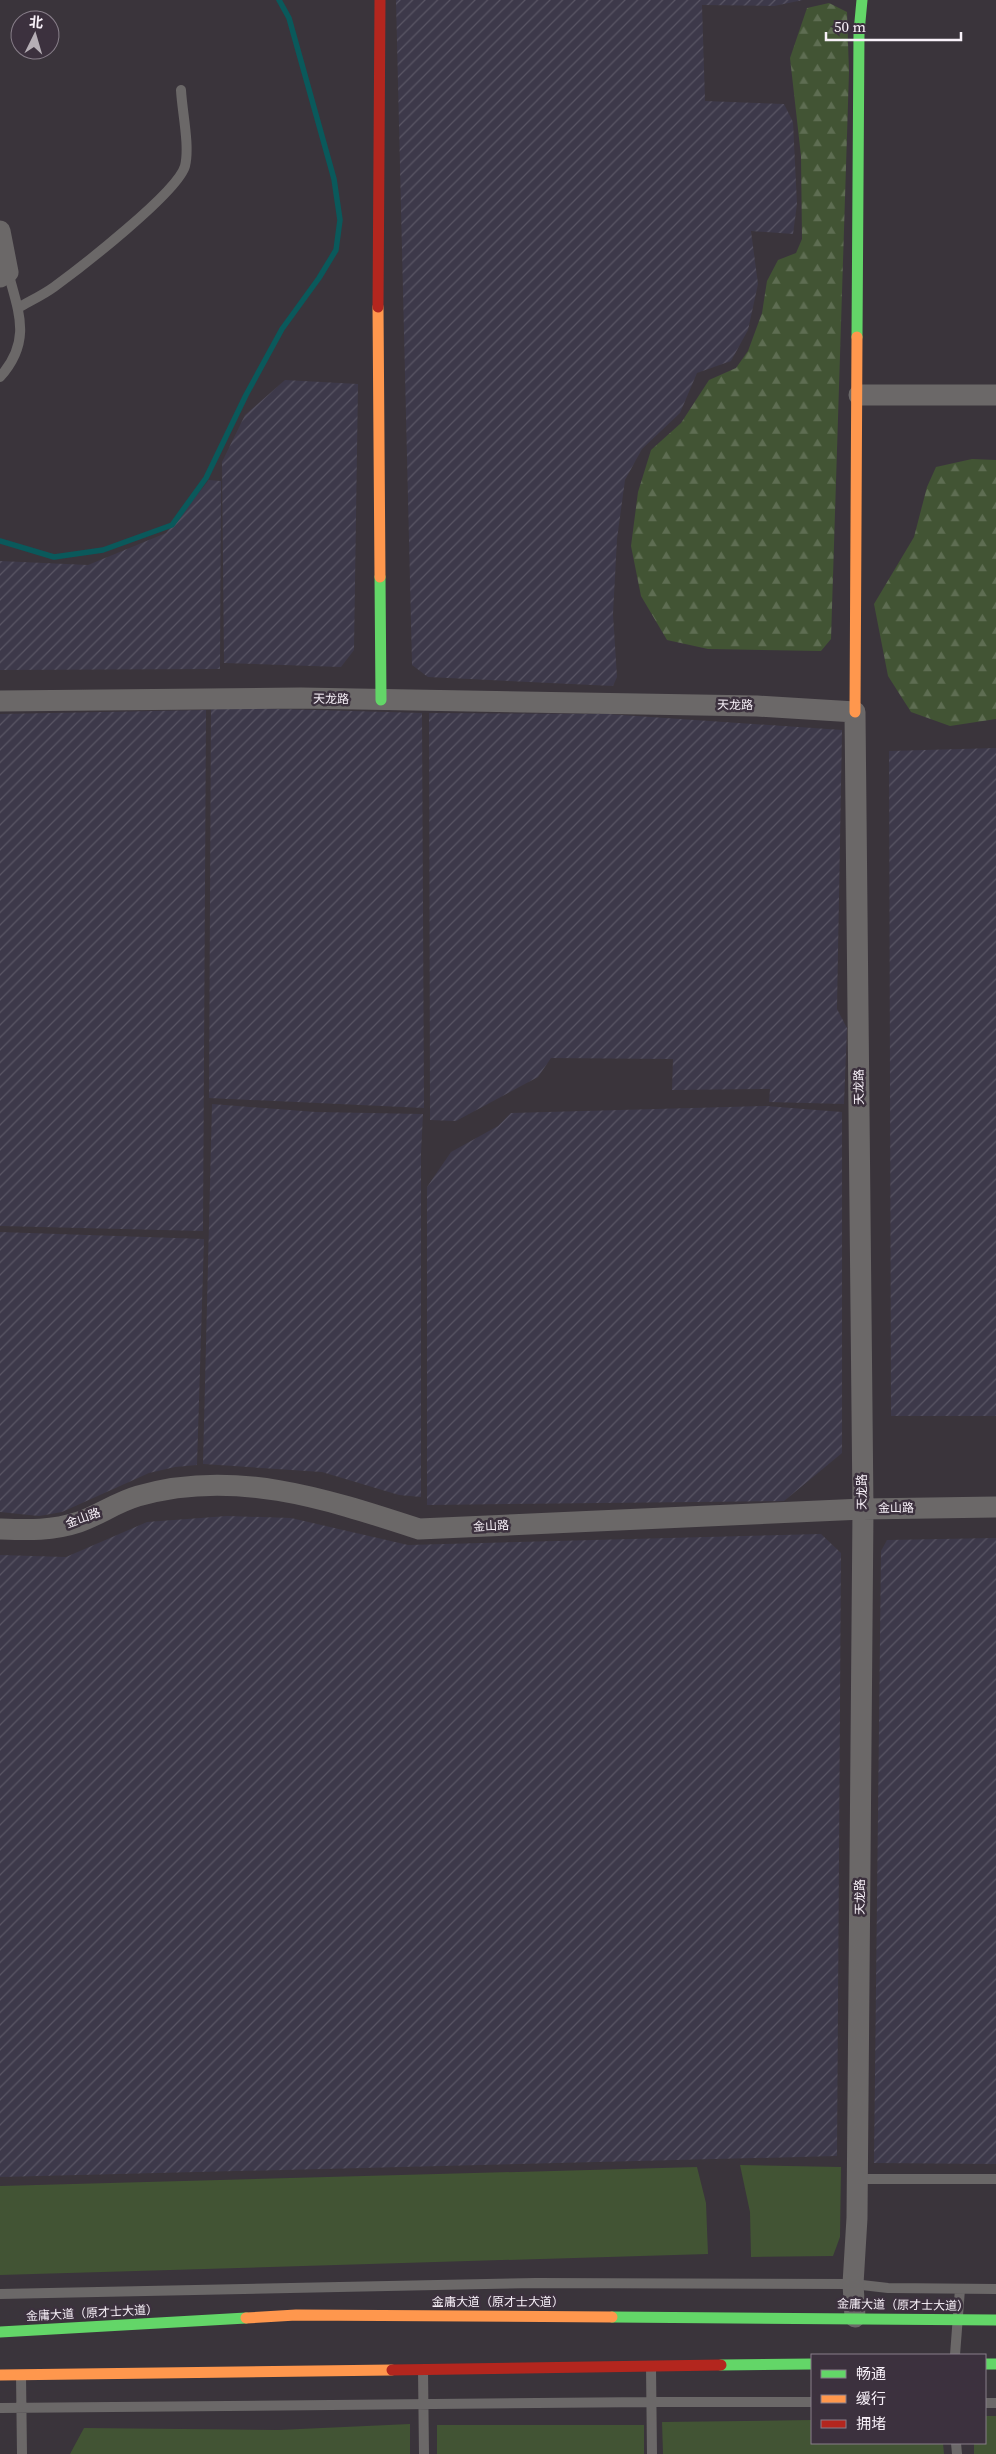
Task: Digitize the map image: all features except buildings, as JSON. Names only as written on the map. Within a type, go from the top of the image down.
[{"type":"main road","points":[[380,0],[378,352],[381,700]]},
{"type":"main road","points":[[855,712],[859,394],[860,32],[862,0]]},
{"type":"main road","name":"金庸大道（原才士大道）","points":[[0,2332],[296,2315],[996,2320]]},
{"type":"main road","points":[[0,2376],[20,2374],[811,2364]]},
{"type":"street","points":[[0,231],[4,275]]},
{"type":"street","points":[[859,394],[996,395]]},
{"type":"street","name":"天龙路","points":[[0,701],[381,700],[757,706],[855,712],[863,1509],[857,2179],[853,2284],[856,2318]]},
{"type":"street","name":"金山路","points":[[0,1529],[44,1531],[79,1522],[137,1496],[202,1484],[276,1488],[351,1507],[419,1529],[863,1509],[996,1507]]},
{"type":"lane","points":[[18,308],[54,287],[159,201],[178,180],[185,166],[186,151],[181,90]]},
{"type":"lane","points":[[0,377],[6,370],[18,347],[22,327],[18,308],[4,275]]},
{"type":"lane","points":[[857,2179],[996,2179]]},
{"type":"lane","points":[[0,2294],[536,2283],[853,2284],[888,2288],[996,2290]]},
{"type":"lane","points":[[955,2354],[960,2289]]},
{"type":"lane","points":[[651,2366],[652,2454]]},
{"type":"lane","points":[[422,2369],[424,2454]]},
{"type":"lane","points":[[20,2374],[22,2454]]},
{"type":"lane","points":[[0,2408],[811,2402]]},
{"type":"shaded area","points":[[396,0],[803,0],[774,6],[702,5],[705,101],[784,104],[793,122],[797,204],[793,234],[751,231],[758,284],[748,330],[731,361],[697,373],[680,413],[642,449],[625,480],[617,539],[613,614],[617,677],[613,686],[428,677],[412,665]]},
{"type":"shaded area","points":[[285,380],[358,384],[354,650],[341,667],[224,663],[222,462],[245,415]]},
{"type":"shaded area","points":[[209,480],[221,481],[220,669],[0,670],[0,561],[88,565],[166,533]]},
{"type":"shaded area","points":[[211,707],[422,713],[424,1108],[209,1098]]},
{"type":"shaded area","points":[[206,710],[203,1231],[0,1226],[0,714]]},
{"type":"shaded area","points":[[429,713],[607,714],[842,730],[837,1009],[847,1028],[844,1104],[769,1102],[770,1089],[672,1090],[673,1059],[551,1058],[538,1077],[456,1121],[430,1120]]},
{"type":"shaded area","points":[[996,748],[996,1416],[891,1416],[889,751]]},
{"type":"shaded area","points":[[212,1104],[316,1112],[423,1114],[421,1153],[421,1497],[399,1495],[322,1472],[203,1464]]},
{"type":"shaded area","points":[[766,1106],[842,1112],[842,1453],[784,1501],[427,1505],[427,1187],[451,1152],[498,1126],[511,1113]]},
{"type":"shaded area","points":[[0,1232],[204,1239],[197,1465],[175,1467],[149,1473],[62,1512],[39,1516],[0,1512]]},
{"type":"shaded area","points":[[227,1516],[291,1518],[408,1545],[821,1534],[841,1553],[837,2156],[0,2177],[0,1555],[66,1557],[147,1522]]},
{"type":"shaded area","points":[[996,1538],[996,2164],[874,2163],[881,1551],[887,1540]]},
{"type":"green space","points":[[829,3],[847,12],[849,72],[831,639],[821,651],[708,649],[667,640],[641,596],[631,546],[638,492],[651,450],[681,423],[709,380],[736,368],[748,351],[762,313],[767,281],[778,260],[796,253],[802,239],[801,156],[790,58],[807,8]]},
{"type":"green space","points":[[972,459],[996,460],[996,719],[950,726],[911,712],[888,676],[874,604],[914,537],[927,487],[936,467]]},
{"type":"green space","points":[[740,2165],[841,2167],[840,2237],[833,2256],[751,2257],[750,2212]]},
{"type":"green space","points":[[697,2167],[706,2203],[708,2254],[0,2275],[0,2186]]},
{"type":"green space","points":[[986,2416],[996,2416],[996,2454],[974,2454],[974,2444],[986,2444]]},
{"type":"green space","points":[[811,2420],[811,2444],[943,2444],[944,2454],[663,2454],[662,2422]]},
{"type":"green space","points":[[410,2424],[410,2454],[70,2454],[84,2428],[278,2430]]},
{"type":"green space","points":[[437,2425],[644,2425],[644,2454],[437,2454]]},
{"type":"waterway","points":[[0,541],[54,557],[103,550],[172,525],[206,478],[246,395],[282,329],[319,278],[336,250],[340,220],[334,179],[289,18],[279,0]]},
{"type":"traffic: fast","points":[[857,337],[859,32],[862,0]]},
{"type":"traffic: fast","points":[[380,577],[381,700]]},
{"type":"traffic: fast","points":[[612,2317],[996,2320]]},
{"type":"traffic: fast","points":[[0,2332],[246,2318]]},
{"type":"traffic: fast","points":[[721,2365],[811,2364]]},
{"type":"traffic: fast","points":[[986,2364],[996,2364]]},
{"type":"traffic: slow","points":[[378,307],[380,577]]},
{"type":"traffic: slow","points":[[855,712],[857,337]]},
{"type":"traffic: slow","points":[[246,2318],[296,2315],[612,2317]]},
{"type":"traffic: slow","points":[[0,2375],[392,2370]]},
{"type":"traffic: jam","points":[[378,307],[380,0]]},
{"type":"traffic: jam","points":[[392,2370],[721,2365]]}]
